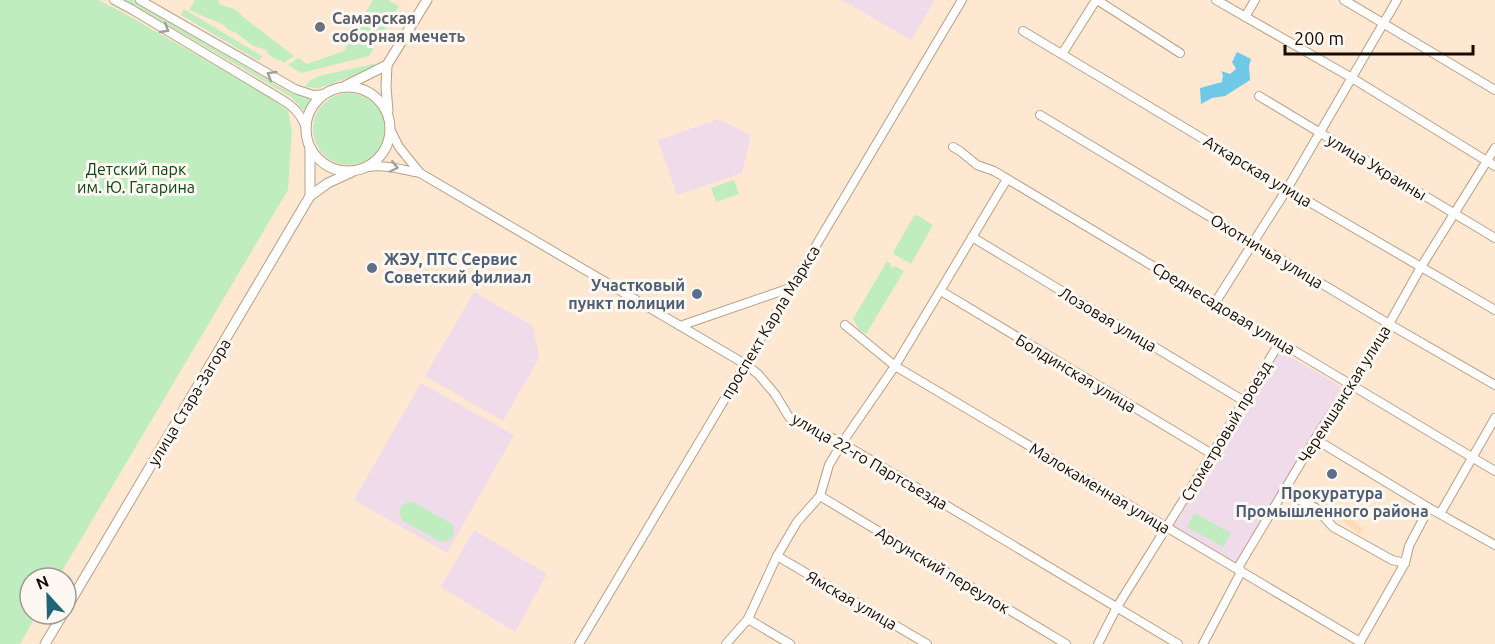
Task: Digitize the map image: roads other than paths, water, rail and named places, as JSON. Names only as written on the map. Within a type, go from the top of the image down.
[{"type":"main road","points":[[310,148],[323,164],[336,170],[352,172],[378,159],[387,145],[391,131],[386,87],[387,65],[427,0]]},
{"type":"main road","points":[[310,196],[310,148],[306,128],[309,114],[316,102],[325,94],[387,65]]},
{"type":"main road","points":[[345,86],[359,88],[370,93],[381,104],[388,117]]},
{"type":"main road","name":"улица Стара-Загора","points":[[78,589],[310,196],[328,183],[352,172]]},
{"type":"main road","points":[[45,644],[56,626]]},
{"type":"street","points":[[114,0],[281,99],[302,116],[306,128]]},
{"type":"street","points":[[140,0],[295,89],[313,95],[325,94]]},
{"type":"street","name":"проспект Карла Маркса","points":[[579,644],[962,0]]},
{"type":"street","points":[[1062,54],[1096,0],[1180,53]]},
{"type":"street","points":[[1216,0],[1352,78],[1495,166]]},
{"type":"street","points":[[1245,17],[1255,0]]},
{"type":"street","points":[[1344,0],[1495,90]]},
{"type":"street","points":[[1215,303],[1287,189],[1397,0]]},
{"type":"street","name":"Аткарская улица","points":[[1023,30],[1287,189],[1495,310]]},
{"type":"street","name":"улица Украины","points":[[1259,96],[1495,238]]},
{"type":"street","name":"Охотничья улица","points":[[1040,115],[1495,385]]},
{"type":"street","name":"улица 22-го Партсъезда","points":[[391,131],[399,147],[420,173]]},
{"type":"street","name":"Среднесадовая улица","points":[[953,147],[976,165],[994,171],[1495,471]]},
{"type":"street","name":"Черемшанская улица","points":[[1203,644],[1241,572],[1239,566],[1282,492],[1389,324],[1421,267],[1495,148]]},
{"type":"street","name":"улица 22-го Партсъезда","points":[[368,166],[389,165],[420,173],[745,364],[758,374],[775,394],[789,417],[842,443],[1178,644]]},
{"type":"street","points":[[726,644],[748,619],[777,556],[797,522],[820,496],[829,465],[896,366],[1007,179]]},
{"type":"street","name":"Лозовая улица","points":[[972,237],[1244,401]]},
{"type":"street","points":[[680,326],[790,288]]},
{"type":"street","name":"Болдинская улица","points":[[941,291],[1212,454]]},
{"type":"street","name":"Малокаменная улица","points":[[845,326],[896,366],[1360,643]]},
{"type":"street","name":"Стометровый проезд","points":[[1098,644],[1117,607],[1280,342]]},
{"type":"street","points":[[1440,514],[1495,418]]},
{"type":"street","points":[[1316,439],[1495,545]]},
{"type":"street","points":[[1282,492],[1316,508],[1333,527],[1392,560],[1405,563]]},
{"type":"street","name":"Аргунский переулок","points":[[820,496],[1066,644]]},
{"type":"street","points":[[1360,643],[1405,563],[1409,546],[1430,508]]},
{"type":"street","name":"Ямская улица","points":[[777,556],[927,644]]},
{"type":"street","points":[[748,619],[790,644]]},
{"type":"water","points":[[1237,52],[1251,59],[1250,80],[1225,96],[1212,98],[1201,104],[1200,88],[1222,82],[1221,71],[1230,74],[1236,69],[1232,62]]},
{"type":"place","name":"Самарская соборная мечеть","points":[[320,27]]},
{"type":"place","name":"ЖЭУ, ПТС Сервис Советский филиал","points":[[372,268]]},
{"type":"place","name":"Участковый пункт полиции","points":[[697,294]]},
{"type":"place","name":"Прокуратура Промышленного района","points":[[1332,474]]},
{"type":"park label","name":"Детский парк им. Ю. Гагарина","points":[[136,178]]}]
